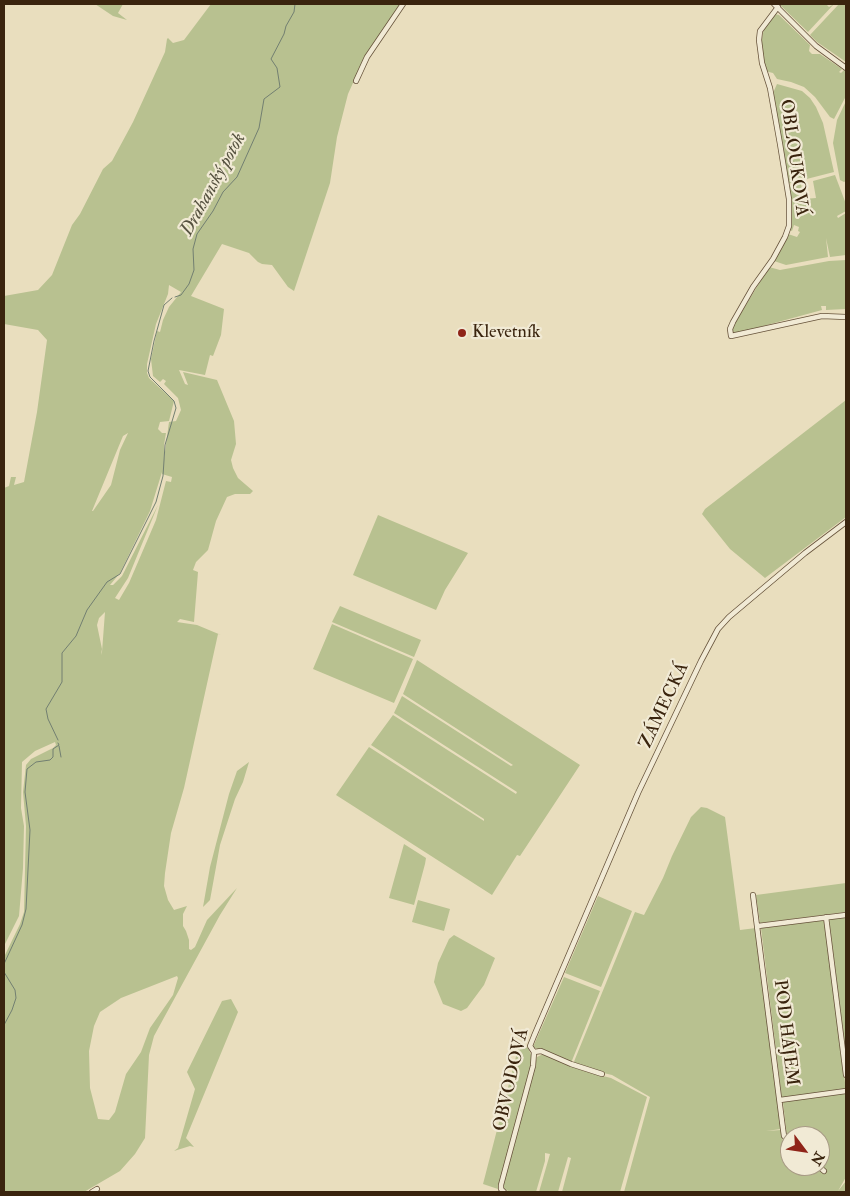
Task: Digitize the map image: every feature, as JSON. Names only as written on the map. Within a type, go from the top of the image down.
[{"type":"street","points":[[356,81],[367,57],[403,4]]},
{"type":"street","points":[[776,5],[816,46],[846,68]]},
{"type":"street","name":"OBLOUKOVÁ","points":[[776,5],[760,31],[759,40],[762,63],[770,88],[780,144],[790,217],[789,226],[773,259],[753,287],[733,322],[730,329],[731,336],[822,316],[846,317]]},
{"type":"street","name":"ZÁMECKÁ","points":[[571,948],[638,793],[718,629],[729,617],[805,553],[846,522]]},
{"type":"street","name":"POD HÁJEM","points":[[753,895],[783,1126]]},
{"type":"street","points":[[758,926],[846,915]]},
{"type":"street","points":[[826,917],[846,1075]]},
{"type":"street","name":"OBVODOVÁ","points":[[504,1192],[501,1189],[501,1185],[533,1066],[534,1052],[530,1046],[571,948]]},
{"type":"street","points":[[534,1052],[541,1052],[602,1074]]},
{"type":"street","points":[[780,1100],[846,1091]]},
{"type":"street","points":[[92,1192],[97,1189]]},
{"type":"green space","points":[[95,4],[123,4],[118,13],[127,20],[113,16]]},
{"type":"green space","points":[[211,4],[401,4],[366,54],[348,94],[337,137],[330,183],[294,291],[288,287],[272,265],[262,264],[249,253],[222,244],[191,296],[224,309],[221,335],[213,356],[210,355],[205,375],[179,370],[185,384],[188,385],[183,372],[217,380],[234,421],[236,444],[231,460],[233,468],[238,478],[253,491],[250,494],[235,494],[227,497],[216,521],[208,550],[196,562],[193,570],[198,572],[194,622],[180,619],[177,622],[197,625],[221,635],[218,634],[184,788],[171,833],[165,873],[164,886],[168,900],[174,910],[187,906],[183,914],[183,926],[189,940],[189,949],[191,950],[195,947],[207,920],[237,888],[220,915],[154,1036],[149,1055],[145,1138],[135,1154],[120,1171],[84,1192],[4,1192],[4,957],[24,912],[26,826],[23,792],[26,765],[31,759],[56,745],[55,742],[35,751],[22,762],[21,808],[24,826],[19,916],[4,946],[4,488],[9,486],[11,477],[16,477],[14,485],[24,482],[37,412],[47,340],[38,330],[4,324],[4,296],[38,290],[52,275],[72,225],[80,214],[103,169],[112,161],[133,122],[165,52],[167,39],[173,43],[184,40]],"holes":[[[169,285],[181,292],[169,307],[160,332],[157,331],[151,359],[153,376],[160,382],[163,379],[166,381],[164,384],[178,398],[181,410],[176,421],[169,422],[164,459],[166,433],[162,433],[158,429],[160,422],[169,421],[174,401],[149,378],[147,364],[156,324],[168,294]],[[128,433],[120,450],[111,485],[92,511],[123,436]],[[162,472],[162,474],[172,477],[171,482],[166,481],[156,520],[129,583],[119,600],[115,598],[128,578],[158,505],[122,576],[113,585],[110,585],[120,573],[150,511]],[[105,612],[102,652],[101,655],[102,649],[97,625],[99,618]],[[177,976],[178,978],[173,995],[150,1028],[141,1052],[126,1074],[115,1112],[109,1120],[98,1119],[90,1088],[89,1051],[94,1026],[100,1012],[121,998]]]},
{"type":"green space","points":[[779,4],[826,4],[829,7],[834,4],[808,32]]},
{"type":"green space","points":[[839,4],[846,4],[846,62],[810,35]]},
{"type":"green space","points":[[775,14],[779,15],[810,45],[809,51],[812,54],[820,54],[842,69],[839,72],[841,73],[844,70],[846,72],[846,96],[834,119],[830,117],[815,97],[804,87],[777,79],[773,73],[765,71],[761,45],[763,33]]},
{"type":"green space","points":[[777,84],[802,91],[816,107],[823,123],[834,172],[787,184],[773,93]]},
{"type":"green space","points":[[846,101],[846,181],[844,182],[840,180],[833,143],[837,120]]},
{"type":"green space","points":[[835,175],[846,204],[846,211],[837,216],[838,218],[846,213],[846,255],[830,257],[826,238],[828,257],[786,265],[774,261],[788,234],[797,237],[800,232],[798,231],[799,227],[794,225],[792,231],[790,230],[792,220],[788,187],[801,184],[804,199],[816,198],[813,181]]},
{"type":"green space","points":[[846,260],[846,309],[826,310],[826,306],[821,306],[822,310],[734,334],[732,328],[769,267],[780,270],[829,261]]},
{"type":"green space","points":[[846,400],[846,517],[765,578],[730,549],[702,514],[705,509]]},
{"type":"green space","points":[[378,515],[468,553],[445,590],[436,610],[353,575]]},
{"type":"green space","points":[[340,606],[421,640],[414,657],[332,622]]},
{"type":"green space","points":[[332,624],[413,659],[394,703],[313,669]]},
{"type":"green space","points":[[417,660],[580,765],[520,856],[517,855],[492,895],[336,795],[369,747],[484,821],[484,819],[371,745],[393,715],[516,794],[517,792],[394,713],[402,696],[511,766],[513,765],[403,694]]},
{"type":"green space","points":[[249,762],[220,845],[210,900],[203,907],[210,867],[229,794],[237,771]]},
{"type":"green space","points":[[701,807],[725,817],[740,930],[756,928],[781,1126],[780,1129],[766,1131],[780,1130],[780,1176],[830,1176],[830,1126],[786,1126],[783,1103],[785,1100],[846,1093],[846,1177],[838,1191],[846,1181],[846,1192],[624,1192],[650,1097],[612,1075],[573,1064],[635,912],[644,915],[691,817]]},
{"type":"green space","points":[[404,844],[426,858],[414,905],[389,898]]},
{"type":"green space","points":[[846,883],[846,912],[760,923],[756,895]]},
{"type":"green space","points":[[598,896],[632,911],[601,987],[565,973]]},
{"type":"green space","points":[[418,900],[450,909],[444,931],[412,922]]},
{"type":"green space","points":[[846,917],[846,1055],[829,919]]},
{"type":"green space","points":[[824,920],[846,1090],[782,1099],[761,928]]},
{"type":"green space","points":[[454,935],[495,958],[484,985],[467,1008],[461,1011],[443,1004],[434,982],[438,963],[449,939]]},
{"type":"green space","points":[[564,977],[600,991],[571,1063],[533,1047]]},
{"type":"green space","points":[[231,999],[238,1012],[186,1138],[194,1147],[190,1146],[174,1151],[178,1148],[195,1089],[187,1072],[222,1001]]},
{"type":"green space","points":[[519,1045],[528,1048],[533,1059],[498,1189],[483,1184]]},
{"type":"green space","points":[[543,1054],[591,1073],[611,1078],[647,1097],[620,1192],[562,1192],[571,1158],[568,1157],[558,1192],[539,1192],[550,1154],[545,1153],[545,1161],[536,1192],[511,1192],[503,1189],[502,1185],[537,1057]]},
{"type":"waterway","name":"Drahanský potok","points":[[175,297],[181,295],[189,284],[194,270],[193,249],[197,234],[223,192],[237,177],[259,128],[264,99],[280,87],[277,68],[271,59],[294,12],[295,4]]},
{"type":"waterway","name":"Drahanský potok","points":[[58,740],[48,719],[46,709],[62,682],[62,653],[76,636],[87,610],[107,582],[120,574],[156,502],[163,476],[165,445],[176,408],[174,401],[150,377],[148,371],[164,305],[172,298]]},
{"type":"waterway","name":"Drahanský potok","points":[[4,964],[22,925],[26,909],[30,830],[25,792],[27,769],[36,762],[50,760],[53,757],[53,749],[59,745],[58,743]]},
{"type":"waterway","points":[[59,746],[61,757]]},
{"type":"waterway","name":"Drahanský potok","points":[[4,972],[15,990],[16,998],[4,1025]]},
{"type":"place","name":"Klevetník","points":[[462,333]]}]
